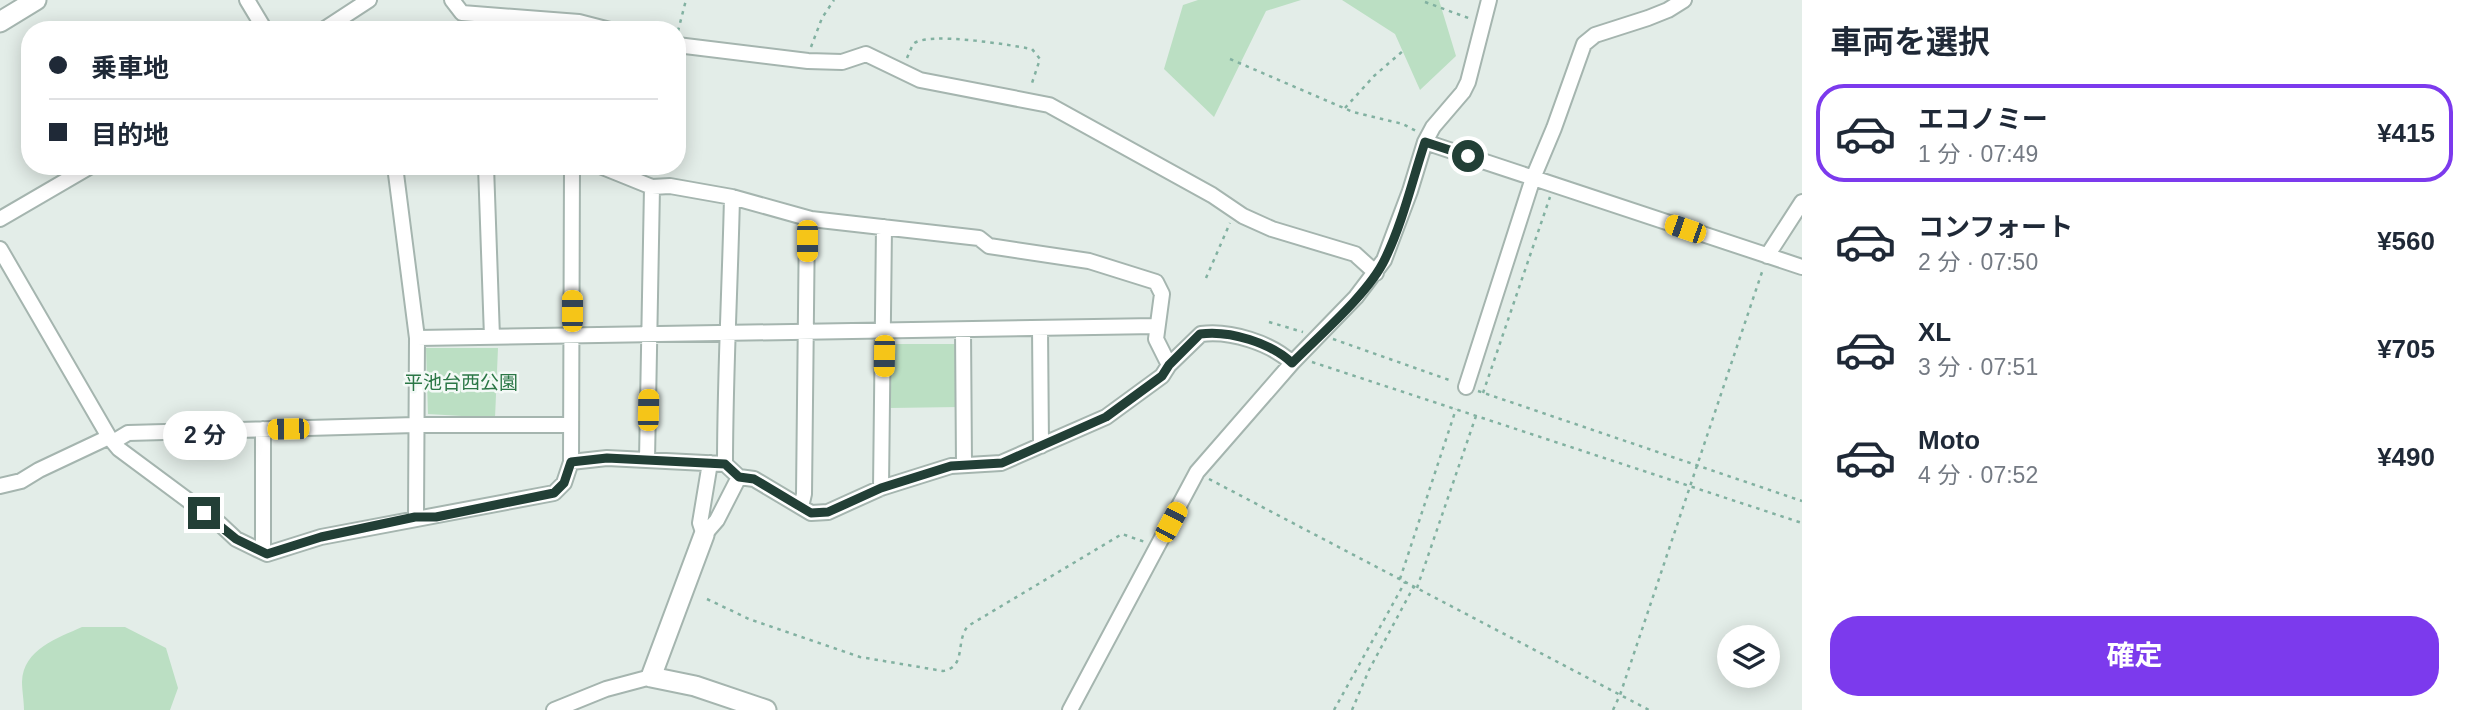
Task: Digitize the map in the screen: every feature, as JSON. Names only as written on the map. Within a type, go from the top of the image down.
[{"type":"street","points":[[0,22],[36,0]]},
{"type":"street","points":[[247,0],[260,21]]},
{"type":"street","points":[[337,21],[369,0]]},
{"type":"street","points":[[452,0],[462,13],[566,21]]},
{"type":"street","points":[[1070,710],[1197,472],[1376,273],[1384,260],[1426,139],[1468,82],[1489,0]]},
{"type":"street","points":[[1466,387],[1533,178],[1584,44],[1588,38],[1668,10],[1684,0]]},
{"type":"street","points":[[686,46],[808,61],[842,62],[866,54],[920,80],[1049,105],[1212,195],[1237,212],[1272,229],[1355,254],[1376,273]]},
{"type":"street","points":[[1426,139],[1533,178],[1802,267]]},
{"type":"street","points":[[0,219],[76,175]]},
{"type":"street","points":[[396,175],[417,338],[415,517]]},
{"type":"street","points":[[485,175],[492,337]]},
{"type":"street","points":[[0,249],[111,439],[135,461],[236,539],[267,554],[321,537],[415,517],[436,517],[554,493],[564,483],[571,462],[572,175]]},
{"type":"street","points":[[622,175],[652,187],[670,186],[732,197],[807,218],[979,238],[989,246],[1089,261],[1156,282],[1162,294],[1156,339],[1169,365]]},
{"type":"street","points":[[647,460],[652,187]]},
{"type":"street","points":[[704,535],[700,523],[718,463],[725,407],[732,197]]},
{"type":"street","points":[[1767,256],[1802,202]]},
{"type":"street","points":[[802,507],[807,218]]},
{"type":"street","points":[[881,488],[884,227]]},
{"type":"street","points":[[417,338],[1156,326]]},
{"type":"street","points":[[1041,328],[1041,446]]},
{"type":"street","points":[[963,330],[964,465]]},
{"type":"street","points":[[571,462],[607,458],[718,463],[739,477],[754,479],[811,513],[828,512],[881,488],[951,466],[1002,463],[1106,417],[1162,376],[1169,365],[1200,334],[1237,335],[1296,359]]},
{"type":"street","points":[[0,486],[21,481],[39,470],[128,433],[415,425],[571,425]]},
{"type":"street","points":[[262,552],[263,429]]},
{"type":"street","points":[[651,677],[704,535],[717,520],[739,477]]},
{"type":"street","points":[[554,710],[606,689],[651,677],[695,685],[766,710]]},
{"type":"path","points":[[680,21],[685,0]]},
{"type":"path","points":[[808,61],[815,32],[834,0]]},
{"type":"path","points":[[1425,2],[1483,24]]},
{"type":"path","points":[[901,71],[913,44],[925,38],[998,43],[1032,49],[1038,53],[1040,59],[1026,100]]},
{"type":"path","points":[[1345,108],[1374,76],[1404,50]]},
{"type":"path","points":[[1230,59],[1345,108],[1403,124],[1426,139]]},
{"type":"path","points":[[1483,393],[1554,185]]},
{"type":"path","points":[[1206,278],[1225,232],[1237,212]]},
{"type":"path","points":[[1613,710],[1767,256]]},
{"type":"path","points":[[1269,322],[1300,330],[1802,501]]},
{"type":"path","points":[[1296,359],[1313,362],[1802,523]]},
{"type":"path","points":[[1400,579],[1456,409]]},
{"type":"path","points":[[1352,710],[1369,670],[1415,587],[1476,416]]},
{"type":"path","points":[[1197,472],[1649,710]]},
{"type":"path","points":[[707,599],[749,619],[860,657],[943,671],[950,670],[958,661],[961,638],[968,626],[1122,534],[1158,546]]},
{"type":"path","points":[[1334,710],[1405,582]]},
{"type":"green space","points":[[1198,0],[1301,0],[1266,11],[1214,117],[1164,69],[1183,5]]},
{"type":"green space","points":[[1342,0],[1439,0],[1456,56],[1420,90],[1395,34]]},
{"type":"green space","points":[[889,344],[958,344],[959,407],[890,408]]},
{"type":"green space","name":"平池台西公園","points":[[426,348],[498,348],[495,418],[428,414]]},
{"type":"green space","points":[[82,627],[125,627],[166,648],[178,688],[170,710],[24,710],[22,682],[28,661],[43,646]]},
{"type":"route","points":[[204,513],[236,539],[267,554],[321,537],[415,517],[436,517],[554,493],[564,483],[571,462],[607,458],[725,464],[739,477],[754,479],[811,513],[828,512],[881,488],[951,466],[1002,463],[1106,417],[1162,376],[1169,365],[1200,334],[1237,335],[1284,355],[1292,363],[1356,297],[1384,260],[1425,142],[1468,156]]}]
